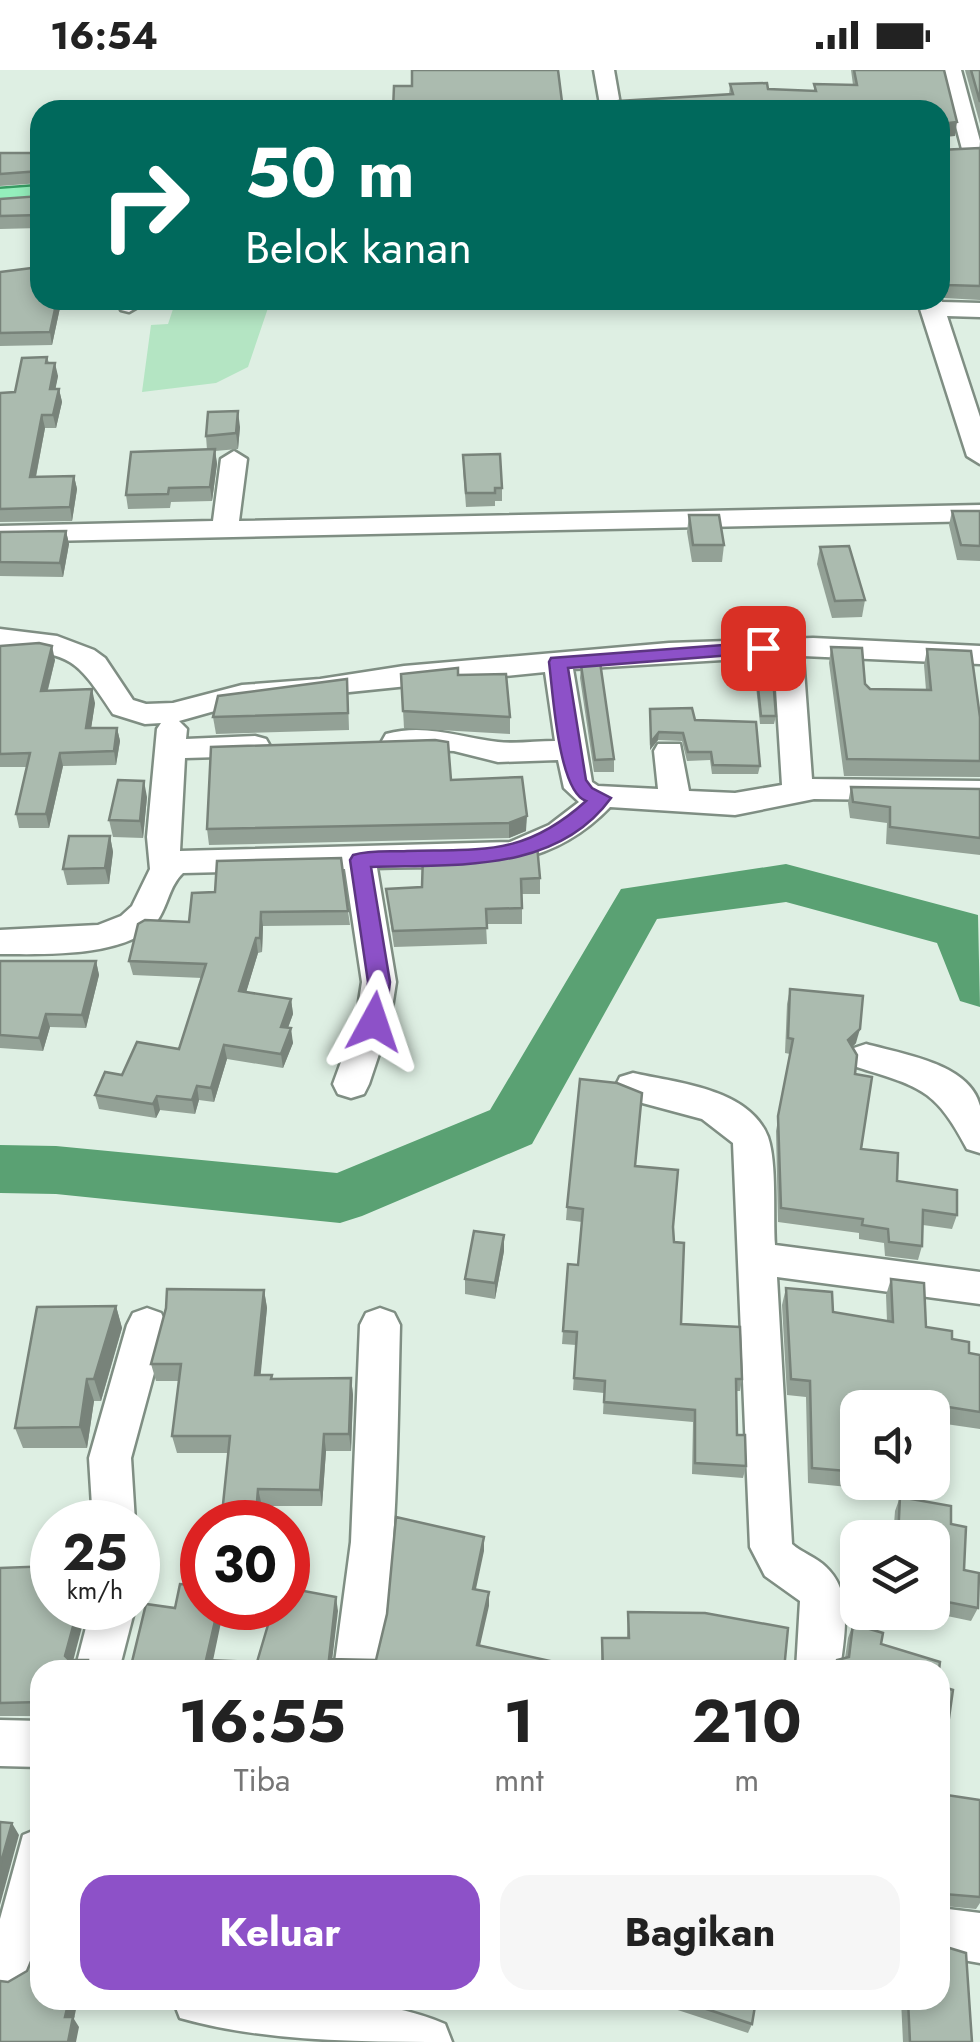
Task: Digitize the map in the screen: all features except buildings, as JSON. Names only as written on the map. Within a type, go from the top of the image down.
[{"type":"main road","points":[[0,199],[30,197]]},
{"type":"street","points":[[604,70],[609,100]]},
{"type":"street","points":[[950,70],[964,149]]},
{"type":"street","points":[[950,306],[980,310]]},
{"type":"street","points":[[933,310],[972,406],[979,447]]},
{"type":"street","points":[[225,529],[234,459]]},
{"type":"street","points":[[0,534],[980,512]]},
{"type":"street","points":[[0,638],[73,650],[95,664],[129,712],[173,713],[242,694],[558,662],[788,647],[980,655]]},
{"type":"street","points":[[788,647],[798,791]]},
{"type":"street","points":[[558,662],[579,788],[601,798],[754,803],[798,791],[980,791]]},
{"type":"street","points":[[0,942],[92,938],[128,927],[147,910],[165,867],[163,837],[173,713]]},
{"type":"street","points":[[363,742],[454,742],[509,752],[571,750]]},
{"type":"street","points":[[171,749],[286,745]]},
{"type":"street","points":[[669,751],[675,803]]},
{"type":"street","points":[[165,867],[187,860],[360,860],[476,856],[529,849],[564,832],[601,798]]},
{"type":"street","points":[[351,1084],[374,1022],[379,982],[360,860]]},
{"type":"street","points":[[866,1057],[943,1084],[959,1096],[980,1139]]},
{"type":"street","points":[[633,1086],[709,1106],[745,1128],[754,1158],[772,1547],[775,1559],[811,1582],[820,1597],[818,1660]]},
{"type":"street","points":[[756,1258],[980,1288]]},
{"type":"street","points":[[113,1500],[110,1458],[146,1324]]},
{"type":"street","points":[[357,1660],[371,1561],[380,1325]]},
{"type":"street","points":[[100,1660],[107,1630]]},
{"type":"street","points":[[0,1743],[30,1744]]},
{"type":"street","points":[[18,1964],[30,1903]]},
{"type":"street","points":[[950,1934],[980,1938]]},
{"type":"street","points":[[253,2010],[427,2042]]},
{"type":"green space","points":[[173,310],[267,310],[248,367],[216,383],[142,392],[151,325],[168,324]]},
{"type":"waterway","points":[[0,1169],[56,1170],[340,1198],[511,1127],[640,902],[786,883],[959,929],[980,986]]},
{"type":"route","points":[[374,1022],[379,982],[360,860],[476,856],[529,849],[564,832],[601,798],[585,793],[576,780],[558,662],[763,648]]}]
